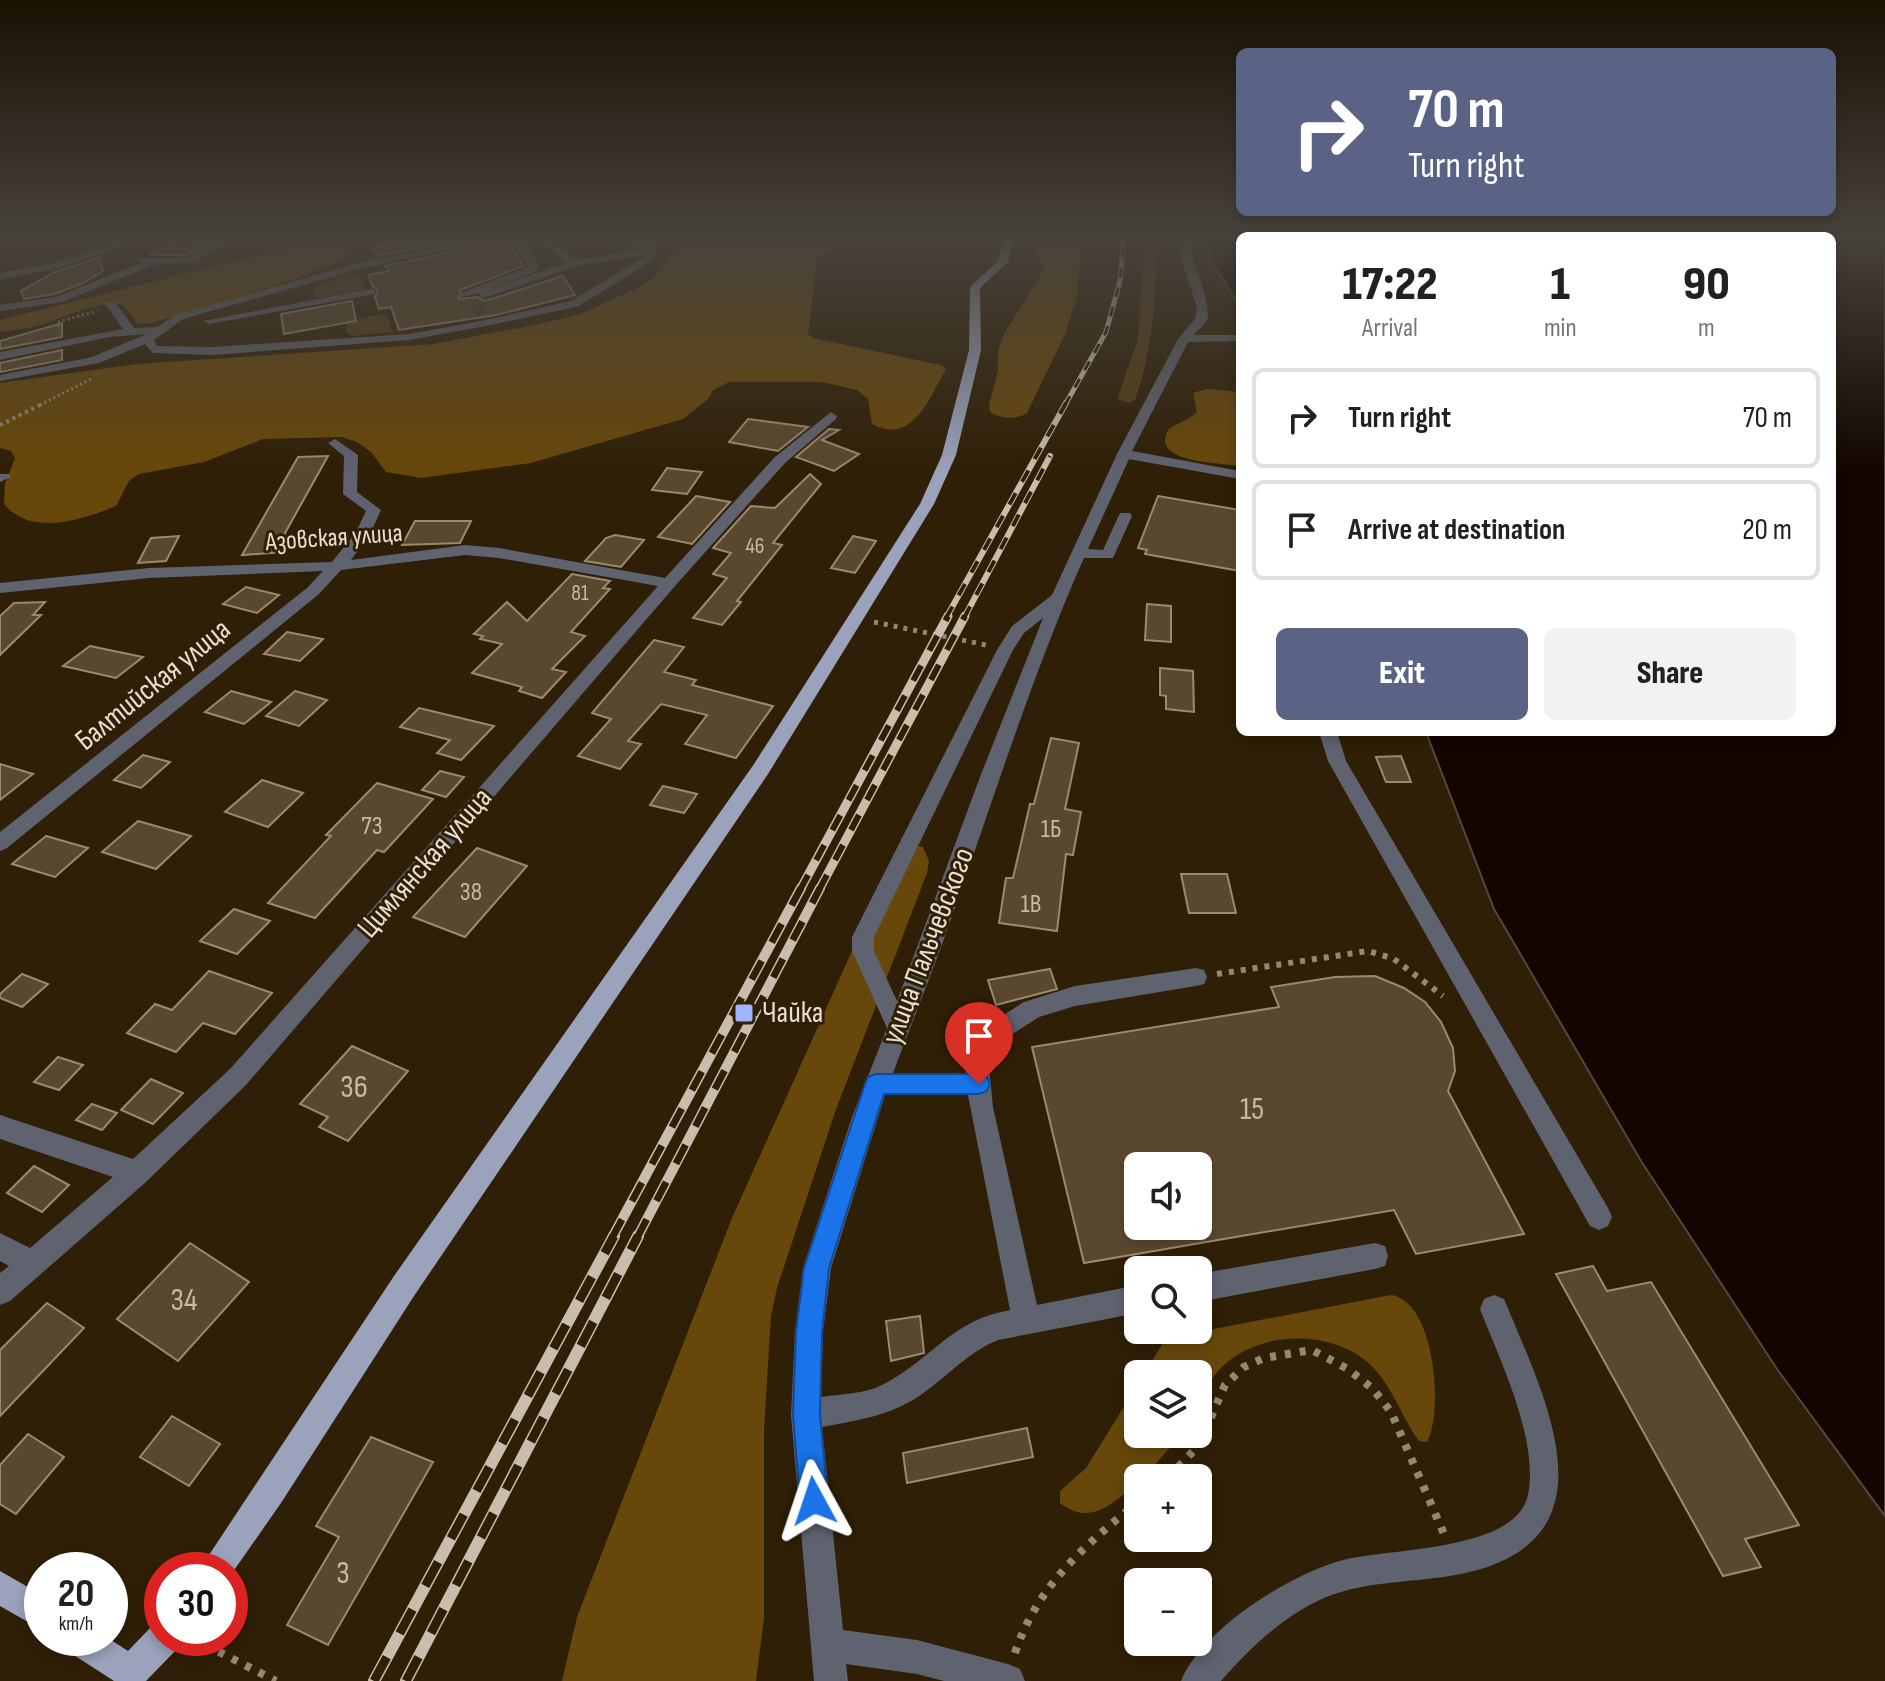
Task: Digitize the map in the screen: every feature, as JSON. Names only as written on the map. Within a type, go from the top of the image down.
[{"type":"main road","points":[[228,1552],[413,1273],[761,769],[927,504],[949,455],[975,350],[975,315]]},
{"type":"main road","points":[[0,1587],[24,1602]]},
{"type":"main road","points":[[103,1656],[133,1678],[150,1656]]},
{"type":"street","points":[[119,315],[126,326]]},
{"type":"street","points":[[4,378],[83,364],[148,339],[158,330],[187,315]]},
{"type":"street","points":[[0,356],[61,336],[126,326],[158,330],[240,315]]},
{"type":"street","points":[[148,339],[153,349],[212,351],[409,337],[457,315]]},
{"type":"street","name":"улица Пальчевского","points":[[831,1681],[806,1415],[809,1332],[817,1268],[876,1084],[1059,597],[1124,454],[1184,339],[1202,315]]},
{"type":"street","points":[[1184,339],[1236,338]]},
{"type":"street","name":"Цимлянская улица","points":[[0,1291],[137,1173],[238,1077],[669,583],[780,460],[813,428],[831,416]]},
{"type":"street","name":"Балтийская улица","points":[[0,843],[289,611],[337,566],[370,521],[374,510],[350,494],[351,455],[335,443]]},
{"type":"street","points":[[1124,454],[1236,474]]},
{"type":"street","points":[[1079,553],[1108,555],[1125,516]]},
{"type":"street","name":"Азовская улица","points":[[0,588],[149,573],[337,566],[484,550],[669,583]]},
{"type":"street","points":[[898,1028],[863,951],[863,937],[1005,650],[1018,630],[1059,597]]},
{"type":"street","points":[[1329,736],[1337,761],[1599,1217]]},
{"type":"street","points":[[0,818],[22,825]]},
{"type":"street","points":[[1026,1319],[979,1084],[977,1066],[991,1035],[1032,1009],[1075,996],[1196,977]]},
{"type":"street","points":[[876,1084],[979,1084]]},
{"type":"street","points":[[0,1127],[137,1173]]},
{"type":"street","points":[[0,1246],[32,1264]]},
{"type":"street","points":[[1212,1285],[1375,1256]]},
{"type":"street","points":[[806,1415],[883,1401],[912,1384],[969,1337],[1026,1319],[1124,1302]]},
{"type":"street","points":[[1198,1681],[1231,1644],[1279,1604],[1322,1582],[1389,1566],[1455,1559],[1500,1544],[1523,1529],[1538,1513],[1543,1483],[1542,1447],[1494,1309]]},
{"type":"street","points":[[828,1645],[917,1657],[1008,1681]]},
{"type":"path","points":[[61,336],[58,322],[77,315]]},
{"type":"path","points":[[0,425],[81,386]]},
{"type":"path","points":[[886,624],[1005,650]]},
{"type":"path","points":[[1196,977],[1368,951],[1394,959],[1423,978],[1445,998]]},
{"type":"path","points":[[1181,1464],[1199,1445],[1225,1385],[1244,1367],[1264,1358],[1312,1350],[1348,1369],[1373,1389],[1391,1412],[1455,1559]]},
{"type":"path","points":[[1008,1681],[1019,1635],[1043,1589],[1124,1515]]},
{"type":"path","points":[[227,1656],[276,1681]]},
{"type":"shaded area","points":[[18,315],[68,315],[39,325],[0,332],[0,320]]},
{"type":"shaded area","points":[[131,315],[176,315],[151,323],[138,324]]},
{"type":"shaded area","points":[[384,315],[388,317],[392,332],[353,336],[347,333],[346,322]]},
{"type":"shaded area","points":[[576,315],[810,315],[808,334],[813,338],[941,365],[946,369],[918,416],[898,429],[872,424],[868,399],[857,390],[822,382],[729,382],[713,390],[709,398],[683,419],[531,463],[421,478],[386,472],[371,452],[357,442],[342,437],[263,439],[204,462],[139,474],[129,481],[116,506],[73,520],[42,523],[28,520],[4,504],[5,484],[15,458],[11,451],[0,448],[0,383],[137,364],[433,344]]},
{"type":"shaded area","points":[[1016,315],[1071,315],[1027,413],[1013,418],[990,412],[989,405],[1004,334]]},
{"type":"shaded area","points":[[1140,315],[1153,315],[1141,380],[1135,400],[1129,403],[1117,399],[1138,339]]},
{"type":"shaded area","points":[[1836,315],[1885,315],[1885,1516],[1777,1369],[1641,1161],[1494,909],[1428,736],[1836,736]]},
{"type":"shaded area","points":[[1207,389],[1236,392],[1236,466],[1185,458],[1168,448],[1165,441],[1168,430],[1197,412],[1193,393]]},
{"type":"shaded area","points":[[914,845],[923,847],[929,861],[927,873],[835,1112],[777,1288],[771,1316],[764,1430],[764,1618],[756,1681],[562,1681],[577,1617],[732,1218],[896,853]]},
{"type":"shaded area","points":[[1391,1295],[1406,1302],[1418,1316],[1432,1359],[1435,1407],[1427,1442],[1419,1441],[1374,1368],[1349,1350],[1332,1343],[1293,1339],[1255,1346],[1238,1354],[1212,1379],[1212,1360],[1153,1360],[1162,1344],[1212,1344],[1212,1329]]},
{"type":"shaded area","points":[[1124,1407],[1124,1448],[1170,1448],[1155,1464],[1124,1464],[1124,1494],[1101,1510],[1082,1513],[1060,1503],[1060,1491],[1086,1468]]},
{"type":"building","points":[[281,315],[355,315],[356,321],[284,334]]},
{"type":"building","points":[[394,315],[493,315],[399,330]]},
{"type":"building","points":[[62,323],[62,337],[0,349],[0,341]]},
{"type":"building","points":[[62,350],[62,360],[0,372],[0,363]]},
{"type":"building","points":[[748,419],[808,427],[778,451],[729,442]]},
{"type":"building","points":[[829,429],[839,430],[822,440],[859,454],[834,471],[796,457]]},
{"type":"building","points":[[328,456],[285,533],[284,552],[242,555],[298,457]]},
{"type":"building","points":[[667,468],[702,472],[687,494],[652,490]]},
{"type":"building","points":[[810,474],[821,484],[773,543],[782,545],[737,601],[741,602],[722,625],[693,618],[727,578],[713,574],[731,553],[713,548],[751,506],[775,508]]},
{"type":"building","points":[[696,496],[730,502],[692,544],[658,537]]},
{"type":"building","points":[[1158,496],[1236,509],[1236,570],[1145,554],[1147,550],[1138,548]]},
{"type":"building","points":[[415,521],[471,521],[460,543],[402,545]]},
{"type":"building","points":[[615,535],[644,540],[621,567],[585,561],[606,538]]},
{"type":"building","points":[[179,536],[166,561],[138,563],[151,538]]},
{"type":"building","points":[[853,536],[876,541],[855,573],[831,568]]},
{"type":"building","points":[[572,574],[610,581],[603,588],[610,589],[571,632],[585,636],[552,669],[566,672],[542,698],[519,691],[522,687],[472,673],[502,644],[480,639],[483,636],[474,634],[507,602],[527,621]]},
{"type":"building","points":[[246,587],[279,595],[257,613],[223,604]]},
{"type":"building","points":[[45,602],[33,615],[41,615],[0,655],[0,616],[14,603]]},
{"type":"building","points":[[1147,604],[1171,606],[1171,642],[1145,640]]},
{"type":"building","points":[[287,632],[323,639],[300,661],[264,654]]},
{"type":"building","points":[[654,640],[684,647],[664,672],[696,680],[692,685],[773,706],[736,758],[685,744],[707,715],[661,704],[628,741],[641,744],[620,769],[578,756],[611,719],[592,713]]},
{"type":"building","points":[[90,646],[143,657],[116,678],[63,666]]},
{"type":"building","points":[[1160,668],[1193,671],[1194,712],[1166,709],[1166,696],[1160,695]]},
{"type":"building","points":[[231,691],[271,702],[244,724],[205,712]]},
{"type":"building","points":[[295,691],[327,700],[299,726],[266,716]]},
{"type":"building","points":[[419,708],[494,726],[461,760],[437,753],[450,740],[400,727]]},
{"type":"building","points":[[1051,738],[1079,743],[1065,809],[1081,812],[1073,855],[1066,854],[1057,931],[999,923],[1006,878],[1013,878],[1030,804],[1034,804]]},
{"type":"building","points":[[143,755],[170,762],[141,788],[114,780]]},
{"type":"building","points":[[1401,756],[1411,782],[1386,782],[1376,757]]},
{"type":"building","points":[[0,764],[33,774],[0,800]]},
{"type":"building","points":[[440,771],[464,777],[446,797],[422,790]]},
{"type":"building","points":[[262,780],[303,793],[268,827],[225,812]]},
{"type":"building","points":[[377,783],[433,799],[384,852],[377,850],[315,918],[268,903],[331,836],[326,835]]},
{"type":"building","points":[[663,786],[697,794],[684,813],[650,805]]},
{"type":"building","points":[[138,821],[191,836],[156,869],[102,852]]},
{"type":"building","points":[[46,836],[88,848],[55,877],[12,864]]},
{"type":"building","points":[[477,848],[527,866],[465,937],[413,917]]},
{"type":"building","points":[[1181,874],[1227,874],[1236,913],[1189,913]]},
{"type":"building","points":[[234,909],[270,921],[237,954],[200,941]]},
{"type":"building","points":[[1050,969],[1057,989],[996,1005],[988,980]]},
{"type":"building","points":[[209,971],[272,993],[235,1034],[203,1023],[176,1052],[127,1033],[155,1004],[172,1010]]},
{"type":"building","points":[[22,974],[48,984],[22,1007],[0,998],[0,994]]},
{"type":"building","points":[[1375,976],[1404,988],[1425,1002],[1441,1022],[1453,1048],[1455,1071],[1448,1091],[1524,1234],[1416,1254],[1394,1210],[1084,1263],[1032,1047],[1279,1007],[1271,987],[1335,977]]},
{"type":"building","points":[[352,1046],[408,1071],[348,1141],[319,1127],[328,1117],[300,1104]]},
{"type":"building","points":[[58,1057],[83,1065],[59,1090],[34,1082]]},
{"type":"building","points":[[151,1079],[183,1093],[153,1124],[121,1110]]},
{"type":"building","points":[[92,1104],[117,1113],[102,1130],[76,1120]]},
{"type":"building","points":[[34,1166],[69,1185],[42,1212],[7,1193]]},
{"type":"building","points":[[190,1243],[249,1282],[178,1361],[117,1319]]},
{"type":"building","points":[[1593,1266],[1607,1291],[1651,1282],[1799,1525],[1745,1539],[1761,1567],[1723,1576],[1556,1274]]},
{"type":"building","points":[[47,1303],[84,1328],[0,1416],[0,1350]]},
{"type":"building","points":[[920,1316],[924,1353],[891,1361],[886,1321]]},
{"type":"building","points":[[172,1416],[220,1444],[189,1486],[140,1457]]},
{"type":"building","points":[[1027,1428],[1033,1457],[907,1483],[903,1453]]},
{"type":"building","points":[[28,1434],[64,1457],[16,1514],[0,1504],[0,1465]]},
{"type":"building","points":[[371,1437],[433,1462],[328,1645],[287,1625],[339,1537],[316,1526]]},
{"type":"railway","points":[[1065,405],[1106,332],[1111,315]]},
{"type":"railway","points":[[946,618],[1066,403]]},
{"type":"railway","points":[[964,618],[1050,456]]},
{"type":"railway","points":[[800,890],[948,616]]},
{"type":"railway","points":[[819,890],[965,616]]},
{"type":"railway","points":[[612,1238],[801,888]]},
{"type":"railway","points":[[637,1238],[820,888]]},
{"type":"railway","points":[[374,1681],[614,1236]]},
{"type":"railway","points":[[406,1681],[638,1236]]},
{"type":"place","name":"Чайка","points":[[744,1013]]},
{"type":"route","points":[[814,1501],[806,1415],[809,1332],[817,1268],[876,1084],[979,1084]]}]
